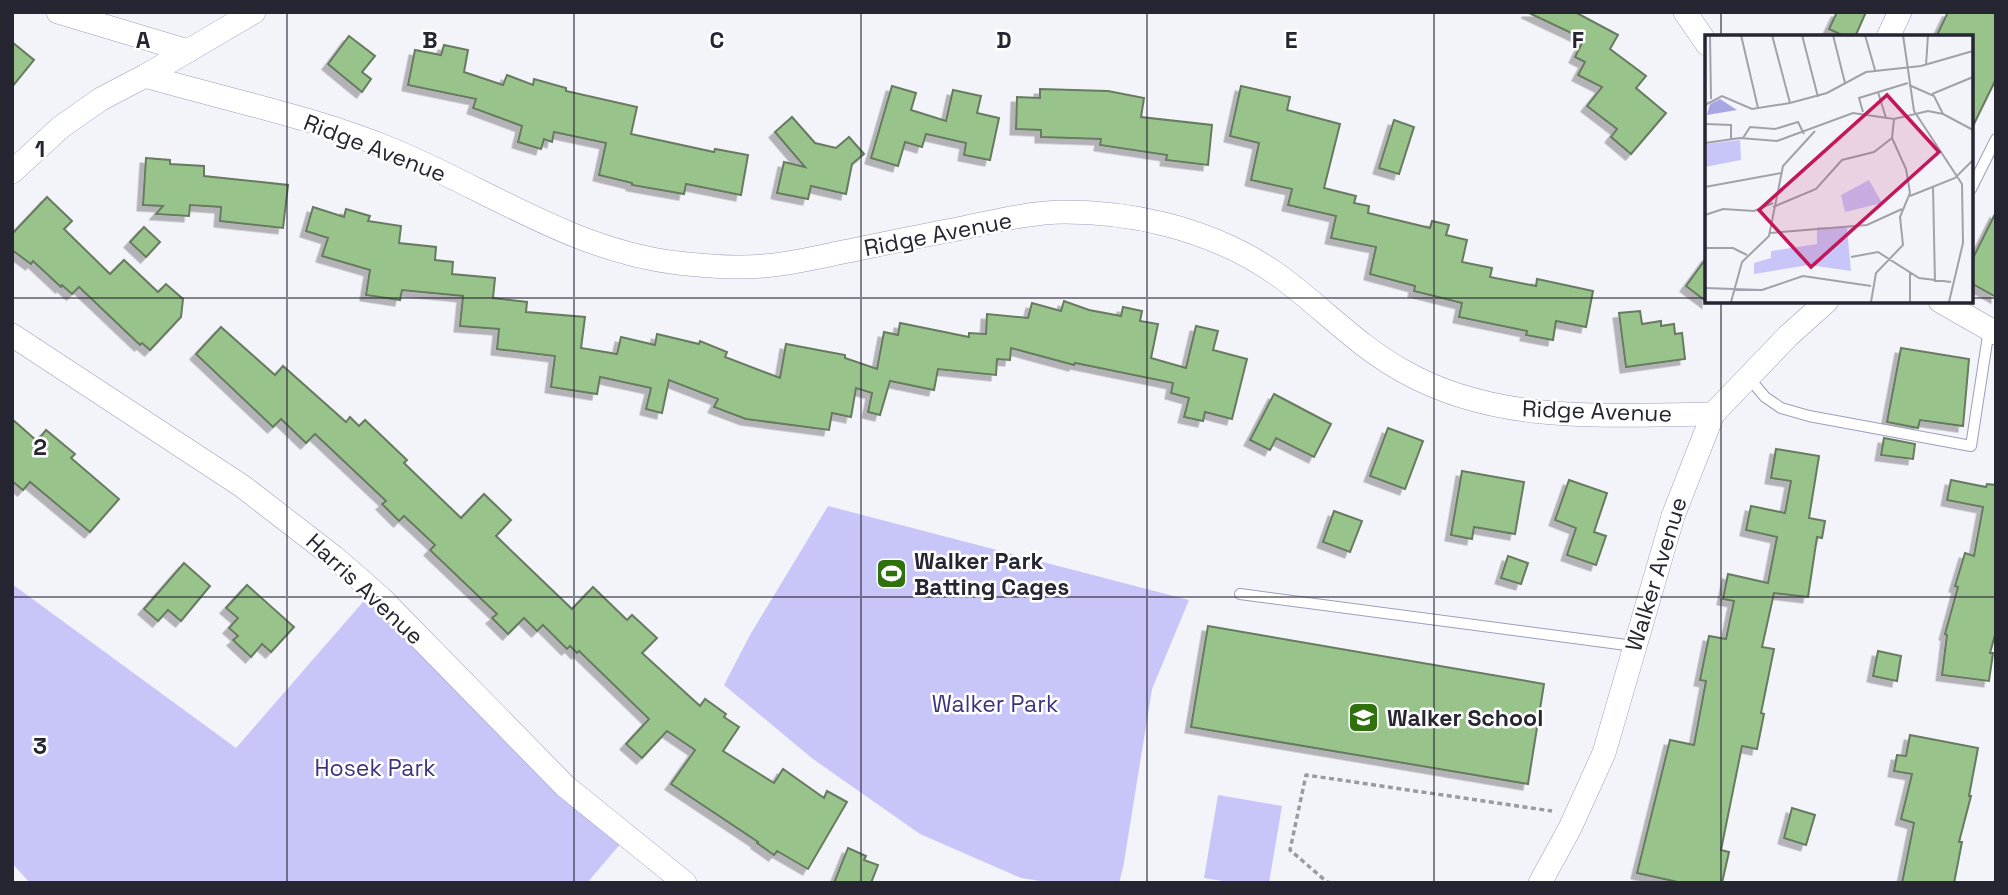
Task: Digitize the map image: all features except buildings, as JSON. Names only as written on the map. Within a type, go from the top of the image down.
[{"type":"street","points":[[58,12],[188,51]]},
{"type":"street","points":[[12,172],[61,127],[100,99],[145,76],[254,12]]},
{"type":"street","points":[[1685,12],[1705,41]]},
{"type":"street","points":[[1889,35],[1900,12]]},
{"type":"street","name":"Ridge Avenue","points":[[145,76],[357,136],[436,169],[554,228],[616,250],[654,259],[739,267],[814,258],[981,224],[1062,212],[1112,215],[1195,233],[1253,259],[1302,294],[1371,351],[1406,373],[1443,390],[1486,403],[1553,414],[1713,414]]},
{"type":"street","name":"Walker Avenue","points":[[1540,883],[1570,828],[1604,752],[1673,516],[1713,414],[1825,303]]},
{"type":"street","points":[[1943,303],[1992,331]]},
{"type":"street","name":"Harris Avenue","points":[[12,335],[242,486],[353,573],[565,786],[685,883]]},
{"type":"lane","points":[[1973,185],[1996,139]]},
{"type":"lane","points":[[1748,377],[1765,397],[1781,408],[1809,416],[1971,446],[1992,331]]},
{"type":"lane","points":[[1240,594],[1634,646]]},
{"type":"path","points":[[1331,883],[1290,850],[1306,775],[1552,811]]},
{"type":"green space","name":"Walker Park","points":[[828,506],[1189,600],[1152,689],[1119,883],[1054,883],[1021,878],[920,834],[813,759],[724,685],[750,635]]},
{"type":"green space","name":"Hosek Park","points":[[12,584],[236,748],[369,595],[622,842],[587,883],[30,883],[12,863]]},
{"type":"green space","points":[[1218,795],[1282,806],[1269,883],[1235,883],[1204,878]]},
{"type":"place","name":"Walker Park Batting Cages","points":[[891,574]]},
{"type":"place","name":"Walker School","points":[[1364,718]]}]
